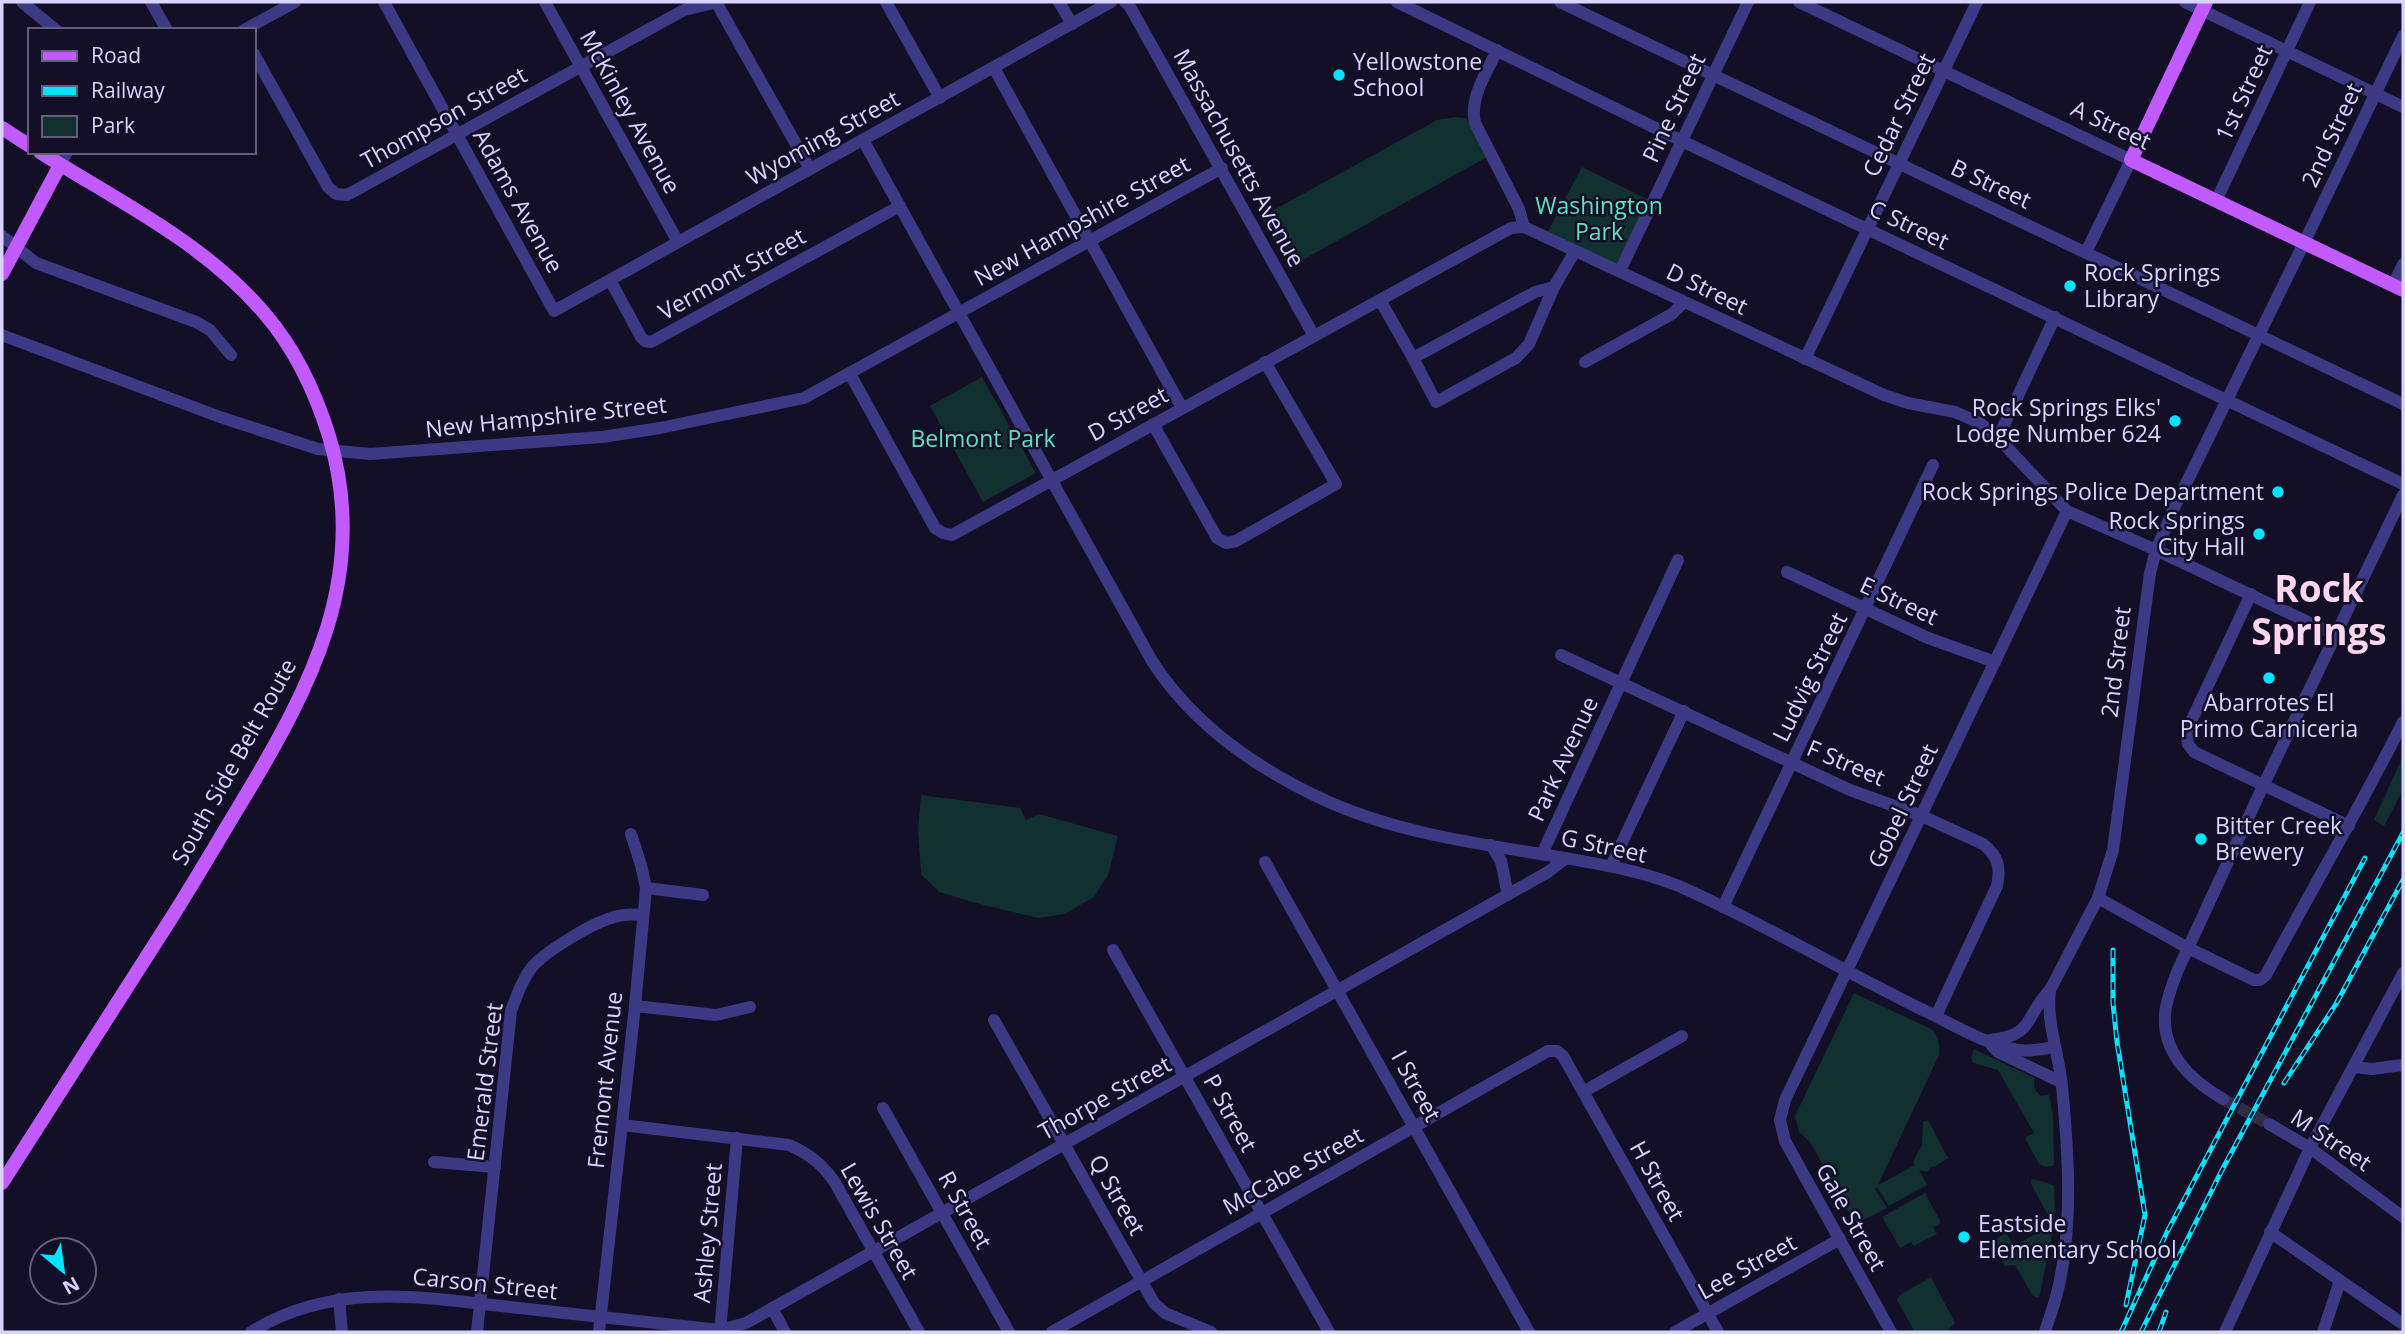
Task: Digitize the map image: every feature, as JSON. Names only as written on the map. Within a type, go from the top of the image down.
[{"type":"main road","points":[[2131,160],[2204,6]]},
{"type":"main road","points":[[2,128],[28,145]]},
{"type":"main road","points":[[2,274],[64,158]]},
{"type":"main road","name":"South Side Belt Route","points":[[2,1183],[254,783],[311,678],[337,590],[342,560],[343,531],[335,464],[323,417],[313,391],[284,339],[232,279],[200,252],[64,158]]},
{"type":"main road","name":"A Street","points":[[2131,160],[2398,287]]},
{"type":"street","points":[[22,2],[54,28]]},
{"type":"street","points":[[151,2],[166,28]]},
{"type":"street","points":[[247,28],[295,2]]},
{"type":"street","name":"Adams Avenue","points":[[384,2],[554,311]]},
{"type":"street","name":"McKinley Avenue","points":[[545,2],[678,242]]},
{"type":"street","points":[[716,2],[810,169]]},
{"type":"street","name":"Thompson Street","points":[[256,58],[328,187],[336,194],[347,195],[684,10],[716,2]]},
{"type":"street","points":[[886,2],[940,98]]},
{"type":"street","points":[[1059,2],[1072,24]]},
{"type":"street","name":"Wyoming Street","points":[[554,311],[1111,2]]},
{"type":"street","name":"Massachusetts Avenue","points":[[1125,2],[1222,168],[1314,336]]},
{"type":"street","name":"C Street","points":[[1397,2],[1682,141],[2403,484]]},
{"type":"street","name":"B Street","points":[[1560,2],[2403,404]]},
{"type":"street","name":"Pine Street","points":[[1620,271],[1748,2]]},
{"type":"street","name":"A Street","points":[[1799,2],[2131,160]]},
{"type":"street","name":"Cedar Street","points":[[1805,359],[1977,2]]},
{"type":"street","points":[[2185,2],[2204,6],[2287,51],[2403,107]]},
{"type":"street","name":"1st Street","points":[[2216,201],[2310,2]]},
{"type":"street","name":"2nd Street","points":[[1988,1040],[2004,1039],[2020,1032],[2033,1017],[2098,898],[2113,850],[2144,608],[2156,550],[2403,36]]},
{"type":"street","points":[[1497,50],[1472,111],[1475,123],[1519,209],[1524,227]]},
{"type":"street","points":[[994,68],[1182,408]]},
{"type":"street","name":"G Street","points":[[863,140],[1158,671],[1196,716],[1231,744],[1273,774],[1357,814],[1406,830],[1611,866],[1674,885],[1988,1040],[2015,1050],[2031,1051],[2055,1047]]},
{"type":"street","points":[[2086,253],[2131,160]]},
{"type":"street","name":"New Hampshire Street","points":[[2,335],[275,436],[318,449],[354,454],[557,442],[660,429],[804,398],[1222,168]]},
{"type":"street","name":"Vermont Street","points":[[610,280],[641,337],[651,342],[900,206]]},
{"type":"street","name":"D Street","points":[[850,374],[935,528],[952,536],[1511,228],[1524,227],[1884,395],[1908,403],[1955,412],[1980,423],[1998,438],[2067,511],[2335,635]]},
{"type":"street","points":[[2,236],[36,263],[196,322],[210,330],[231,355]]},
{"type":"street","points":[[1380,299],[1436,402],[1516,358],[1529,344],[1554,287],[1575,251]]},
{"type":"street","points":[[2398,287],[2403,264]]},
{"type":"street","points":[[1413,358],[1535,292],[1554,287]]},
{"type":"street","points":[[1586,362],[1672,314],[1684,302]]},
{"type":"street","points":[[1998,438],[2055,317]]},
{"type":"street","points":[[1153,424],[1217,538],[1226,543],[1236,541],[1336,484],[1265,362]]},
{"type":"street","name":"Ludvig Street","points":[[1723,907],[1933,465]]},
{"type":"street","points":[[2223,1099],[2192,1078],[2173,1054],[2164,1016],[2168,998],[2188,948],[2263,786],[2403,495]]},
{"type":"street","name":"Gobel Street","points":[[1780,1120],[1785,1100],[2067,511]]},
{"type":"street","name":"Park Avenue","points":[[1542,854],[1678,560]]},
{"type":"street","name":"E Street","points":[[1787,572],[1928,638],[1995,663]]},
{"type":"street","points":[[2251,594],[2186,732],[2188,744],[2194,752],[2349,826]]},
{"type":"street","name":"F Street","points":[[1561,655],[1850,790],[1922,816],[1983,844],[1998,860],[2000,872],[1997,886],[1936,1016]]},
{"type":"street","points":[[1611,866],[1684,711]]},
{"type":"street","points":[[2098,898],[2188,948],[2253,980],[2260,979],[2266,975],[2312,888],[2349,826],[2403,722]]},
{"type":"street","name":"Fremont Avenue","points":[[599,1332],[646,888],[631,834]]},
{"type":"street","points":[[1491,845],[1501,861],[1508,895]]},
{"type":"street","name":"Thorpe Street","points":[[720,1331],[746,1323],[1065,1146],[1508,895],[1548,872],[1566,858]]},
{"type":"street","name":"I Street","points":[[1265,862],[1529,1332]]},
{"type":"street","points":[[646,888],[704,895]]},
{"type":"street","name":"Emerald Street","points":[[477,1332],[512,1011],[520,986],[533,966],[554,948],[609,918],[627,914],[643,915]]},
{"type":"street","name":"P Street","points":[[1113,950],[1329,1332]]},
{"type":"street","points":[[2225,1332],[2311,1148],[2403,973]]},
{"type":"street","points":[[2045,1332],[2060,1283],[2065,1249],[2067,1144],[2062,1082],[2049,1003],[2050,990]]},
{"type":"street","points":[[635,1006],[716,1015],[750,1007]]},
{"type":"street","name":"Q Street","points":[[994,1020],[1154,1303],[1165,1313],[1211,1332]]},
{"type":"street","points":[[1583,1092],[1682,1036]]},
{"type":"street","points":[[1988,1040],[1998,1052],[2062,1082]]},
{"type":"street","name":"McCabe Street","points":[[1052,1332],[1549,1051],[1557,1051]]},
{"type":"street","name":"H Street","points":[[1557,1051],[1563,1056],[1717,1332]]},
{"type":"street","points":[[2354,1067],[2401,1070]]},
{"type":"street","name":"R Street","points":[[883,1108],[1009,1332]]},
{"type":"street","name":"Gale Street","points":[[1780,1120],[1785,1141],[1891,1332]]},
{"type":"street","name":"M Street","points":[[2269,1124],[2311,1148],[2403,1217]]},
{"type":"street","name":"Lewis Street","points":[[622,1125],[789,1145],[808,1153],[822,1164],[834,1181],[919,1332]]},
{"type":"street","name":"Ashley Street","points":[[720,1331],[737,1138]]},
{"type":"street","points":[[434,1162],[495,1167]]},
{"type":"street","points":[[2270,1232],[2403,1324]]},
{"type":"street","name":"Lee Street","points":[[1675,1332],[1840,1239]]},
{"type":"street","points":[[2323,1332],[2340,1281]]},
{"type":"street","name":"Carson Street","points":[[251,1332],[294,1311],[339,1299],[382,1295],[720,1331]]},
{"type":"street","points":[[339,1299],[342,1332]]},
{"type":"street","points":[[772,1308],[785,1332]]},
{"type":"green space","points":[[1466,118],[1487,157],[1290,267],[1261,217],[1437,120]]},
{"type":"green space","name":"Washington Park","points":[[1582,167],[1653,202],[1620,271],[1545,237]]},
{"type":"green space","name":"Belmont Park","points":[[982,377],[1036,473],[983,502],[930,406]]},
{"type":"green space","points":[[2403,756],[2403,790],[2384,826],[2374,820]]},
{"type":"green space","points":[[921,795],[1020,808],[1026,820],[1039,814],[1118,836],[1108,875],[1094,897],[1065,914],[1038,918],[939,892],[921,874],[918,829]]},
{"type":"green space","points":[[1854,993],[1931,1029],[1939,1044],[1939,1055],[1878,1185],[1915,1165],[1913,1161],[1922,1145],[1923,1122],[1928,1120],[1948,1158],[1931,1167],[1928,1172],[1919,1170],[1927,1185],[1889,1206],[1877,1187],[1875,1189],[1887,1208],[1859,1222],[1853,1219],[1810,1142],[1799,1132],[1795,1116]]},
{"type":"green space","points":[[1974,1049],[2035,1078],[2034,1086],[2037,1092],[2041,1096],[2049,1095],[2053,1114],[2054,1165],[2046,1167],[2039,1164],[2026,1140],[2026,1137],[2034,1133],[1998,1070],[1973,1063],[1971,1057]]},
{"type":"green space","points":[[2033,1179],[2054,1185],[2055,1221],[2039,1298],[2033,1296],[2015,1265],[2005,1266],[1991,1242],[2006,1233],[2014,1246],[2053,1224],[2032,1186]]},
{"type":"green space","points":[[1925,1193],[1941,1223],[1933,1227],[1937,1234],[1914,1246],[1911,1242],[1900,1248],[1882,1217]]},
{"type":"green space","points":[[1931,1277],[1955,1323],[1946,1332],[1915,1332],[1897,1300],[1900,1295]]},
{"type":"tunnel","points":[[2223,1099],[2269,1124]]},
{"type":"railway","points":[[2141,1332],[2221,1172],[2403,833]]},
{"type":"railway","points":[[2121,1332],[2167,1232],[2365,858]]},
{"type":"railway","points":[[2284,1083],[2336,1004],[2403,880]]},
{"type":"railway","points":[[2113,950],[2113,1003],[2117,1042],[2145,1215],[2126,1305]]},
{"type":"railway","points":[[2159,1332],[2166,1312]]},
{"type":"place","name":"Yellowstone School","points":[[1339,75]]},
{"type":"place","name":"Rock Springs Library","points":[[2070,286]]},
{"type":"place","name":"Rock Springs Elks' Lodge Number 624","points":[[2175,421]]},
{"type":"place","name":"Rock Springs Police Department","points":[[2278,492]]},
{"type":"place","name":"Rock Springs City Hall","points":[[2259,534]]},
{"type":"place","name":"Abarrotes El Primo Carniceria","points":[[2269,678]]},
{"type":"place","name":"Bitter Creek Brewery","points":[[2201,839]]},
{"type":"place","name":"Eastside Elementary School","points":[[1964,1237]]},
{"type":"district","name":"Rock Springs","points":[[2319,610]]}]
